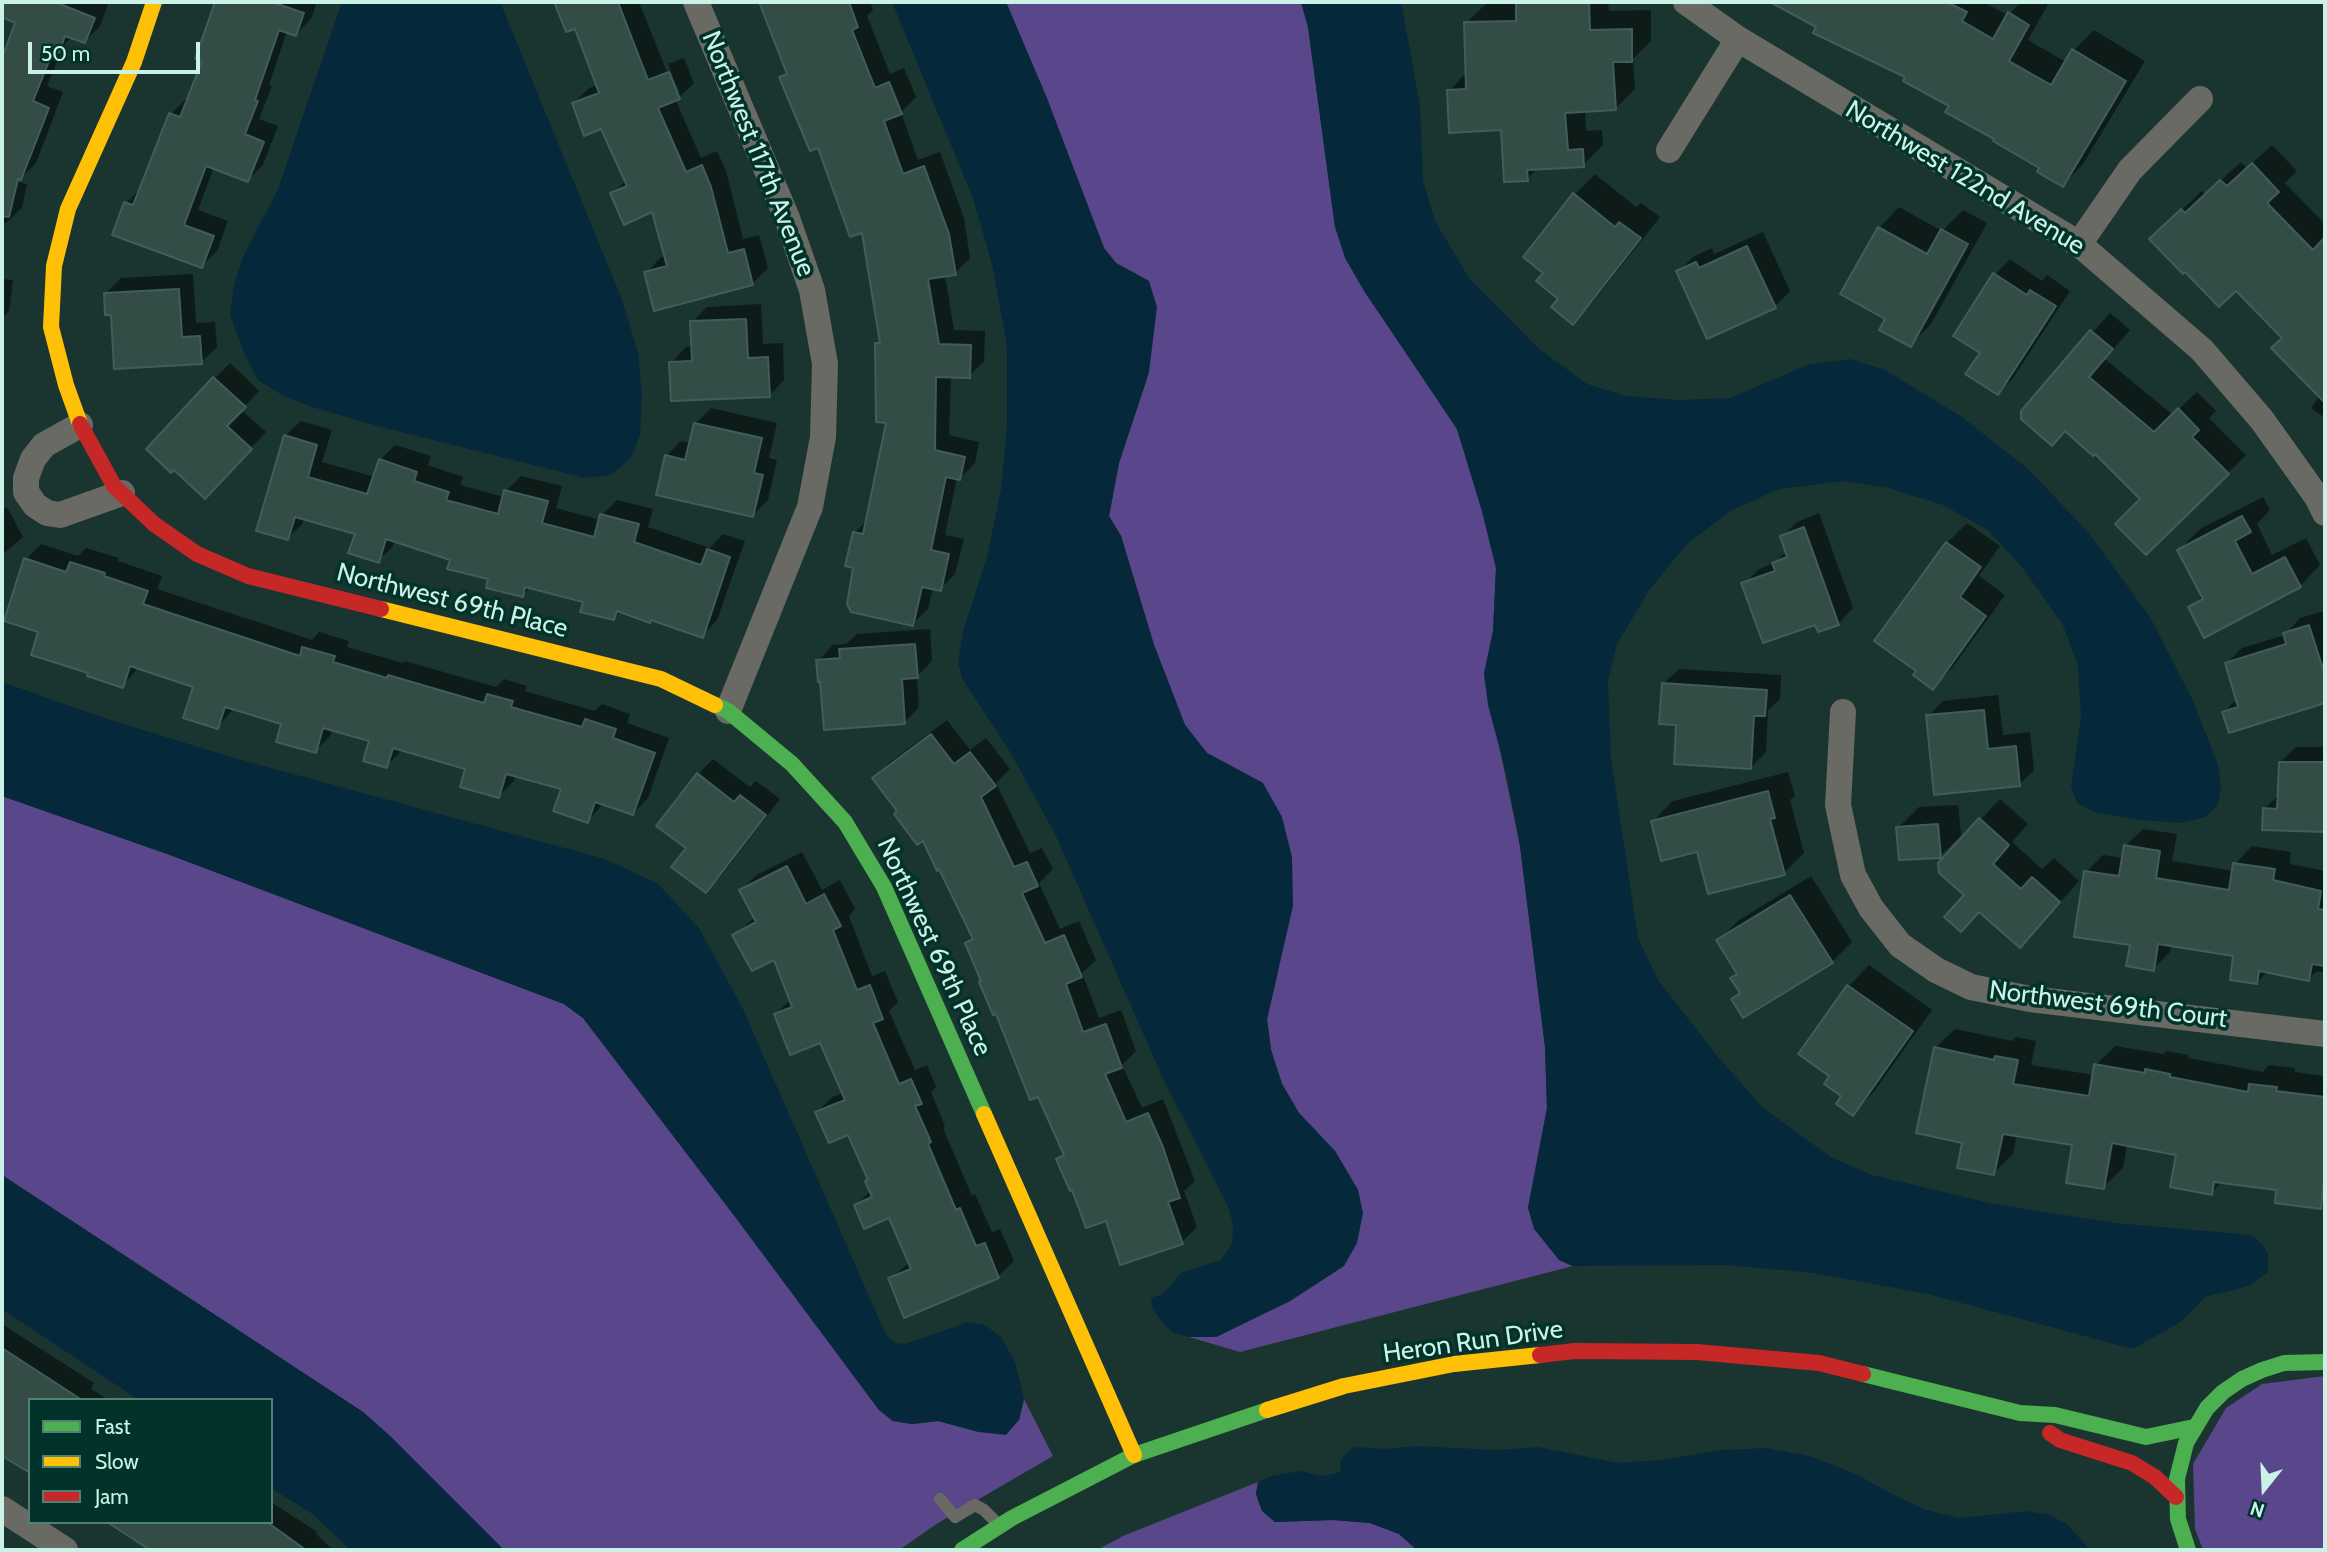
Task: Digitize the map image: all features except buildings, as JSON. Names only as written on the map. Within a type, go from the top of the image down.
[{"type":"street","name":"Northwest 69th Place","points":[[154,2],[134,62],[68,209],[54,266],[51,327],[66,385],[80,425],[114,486],[154,524],[197,554],[248,576],[661,679],[728,710],[792,764],[845,822],[884,887],[1134,1455]]},
{"type":"street","name":"Northwest 117th Avenue","points":[[696,2],[787,218],[812,290],[825,364],[823,437],[810,507],[728,710]]},
{"type":"street","name":"Northwest 122nd Avenue","points":[[1686,2],[1738,39],[2079,244],[2202,350],[2262,420],[2317,497],[2325,513]]},
{"type":"street","points":[[1669,150],[1738,39]]},
{"type":"street","points":[[2079,244],[2130,170],[2200,99]]},
{"type":"street","points":[[80,425],[44,445],[33,459],[26,478],[26,492],[34,505],[47,513],[60,515],[122,493]]},
{"type":"street","name":"Northwest 69th Court","points":[[1843,712],[1838,805],[1853,875],[1871,908],[1900,945],[1936,970],[1971,987],[2030,999],[2325,1034]]},
{"type":"street","name":"Heron Run Drive","points":[[962,1550],[999,1526],[1134,1455],[1344,1386],[1454,1364],[1575,1351],[1697,1352],[1819,1363],[2020,1413],[2055,1415],[2146,1437],[2194,1427]]},
{"type":"street","points":[[2188,1550],[2178,1520],[2176,1497],[2180,1460],[2194,1427],[2207,1408],[2223,1392],[2262,1370],[2284,1363],[2325,1362]]},
{"type":"street","name":"Heron Run Drive","points":[[2020,1413],[2060,1440],[2132,1463],[2155,1477],[2176,1497]]},
{"type":"street","points":[[2,1509],[65,1550]]},
{"type":"lane","points":[[940,1499],[955,1517],[975,1505],[984,1510],[999,1526]]},
{"type":"shaded area","points":[[1006,2],[1301,2],[1308,27],[1335,227],[1411,360],[1457,429],[1496,568],[1493,631],[1484,674],[1520,846],[1545,1047],[1547,1108],[1528,1208],[1559,1260],[1573,1266],[1240,1352],[1189,1337],[1216,1337],[1290,1301],[1343,1266],[1358,1190],[1335,1151],[1299,1113],[1282,1084],[1271,1050],[1267,1019],[1278,972],[1263,783],[1207,753],[1185,725],[1154,645],[1121,536],[1109,516],[1119,463],[1149,372],[1149,281],[1116,263],[1104,248],[1046,96]]},
{"type":"shaded area","points":[[2,796],[170,855],[564,1004],[583,1018],[879,1410],[893,1421],[912,1424],[938,1421],[979,1432],[1019,1420],[1024,1399],[1053,1456],[938,1523],[899,1550],[504,1550],[363,1412],[2,1175]]},
{"type":"shaded area","points":[[2325,1376],[2325,1550],[2203,1550],[2195,1529],[2193,1464],[2226,1408],[2262,1384]]},
{"type":"shaded area","points":[[1258,1482],[1256,1494],[1262,1511],[1275,1522],[1333,1520],[1370,1523],[1399,1534],[1417,1550],[1097,1550],[1123,1536]]},
{"type":"water","points":[[342,2],[500,2],[621,297],[638,353],[642,397],[640,435],[631,458],[611,475],[585,478],[381,427],[309,406],[282,395],[258,380],[230,315],[234,285],[243,257],[278,189]]},
{"type":"water","points":[[892,2],[1006,2],[1046,96],[1104,248],[1116,263],[1149,281],[1157,307],[1149,372],[1119,463],[1109,516],[1121,536],[1154,645],[1185,725],[1207,753],[1263,783],[1282,817],[1292,857],[1293,906],[1267,1019],[1271,1050],[1282,1084],[1299,1113],[1335,1151],[1358,1190],[1363,1213],[1357,1243],[1344,1266],[1290,1301],[1216,1337],[1189,1337],[1174,1333],[1163,1324],[1153,1309],[1151,1298],[1163,1294],[1182,1272],[1221,1260],[1232,1244],[1233,1227],[1229,1209],[1161,1074],[1056,836],[1012,755],[962,678],[958,662],[963,631],[987,557],[1001,490],[1007,426],[1007,345],[992,264],[972,196]]},
{"type":"water","points":[[1301,2],[1401,2],[1420,105],[1423,181],[1435,221],[1469,278],[1538,348],[1587,384],[1626,396],[1679,400],[1731,398],[1807,365],[1850,359],[1885,370],[1962,417],[2028,469],[2087,531],[2150,617],[2192,699],[2218,765],[2221,788],[2218,805],[2205,817],[2182,823],[2140,820],[2094,812],[2077,803],[2071,786],[2081,717],[2078,666],[2063,625],[2022,567],[1988,530],[1943,505],[1889,488],[1845,481],[1779,489],[1732,510],[1687,544],[1650,589],[1617,644],[1608,680],[1611,759],[1638,938],[1658,980],[1718,1057],[1763,1108],[1831,1157],[1872,1175],[1994,1204],[2115,1223],[2251,1235],[2268,1253],[2268,1272],[2249,1286],[2205,1297],[2182,1321],[2133,1349],[1928,1294],[1814,1273],[1726,1265],[1573,1266],[1559,1260],[1534,1229],[1528,1208],[1547,1108],[1545,1047],[1520,846],[1507,776],[1488,705],[1484,674],[1493,631],[1496,568],[1457,429],[1364,291],[1345,258],[1335,227],[1308,27]]},
{"type":"water","points":[[2,682],[107,719],[231,757],[605,859],[658,884],[699,928],[742,1007],[886,1335],[895,1343],[905,1344],[968,1322],[985,1325],[1001,1337],[1015,1362],[1024,1399],[1019,1420],[1006,1435],[979,1432],[938,1421],[912,1424],[893,1421],[879,1410],[583,1018],[564,1004],[170,855],[2,796]]},
{"type":"water","points":[[2,1175],[363,1412],[504,1550],[350,1550],[314,1515],[273,1489],[273,1398],[136,1398],[2,1309]]},
{"type":"water","points":[[1417,1446],[1497,1450],[1538,1447],[1617,1463],[1662,1460],[1722,1450],[1768,1448],[1813,1457],[1858,1475],[1926,1510],[1960,1518],[2027,1511],[2049,1515],[2067,1524],[2090,1550],[1417,1550],[1399,1534],[1370,1523],[1333,1520],[1275,1522],[1262,1511],[1256,1494],[1258,1482],[1272,1476],[1300,1471],[1324,1476],[1337,1473],[1341,1470],[1340,1461],[1349,1450],[1356,1447],[1385,1449]]},
{"type":"traffic: fast","points":[[715,705],[728,711],[792,764],[845,822],[884,887],[984,1114]]},
{"type":"traffic: fast","points":[[2188,1550],[2178,1519],[2177,1479],[2186,1443],[2207,1408],[2223,1392],[2262,1370],[2284,1363],[2325,1362]]},
{"type":"traffic: fast","points":[[1863,1374],[2020,1413],[2055,1415],[2146,1437],[2194,1427]]},
{"type":"traffic: fast","points":[[962,1550],[1012,1518],[1134,1455],[1267,1410]]},
{"type":"traffic: slow","points":[[80,424],[66,385],[51,327],[54,266],[68,209],[134,62],[154,2]]},
{"type":"traffic: slow","points":[[381,609],[661,679],[715,705]]},
{"type":"traffic: slow","points":[[984,1114],[1134,1455]]},
{"type":"traffic: slow","points":[[1267,1410],[1344,1386],[1454,1364],[1540,1355]]},
{"type":"traffic: jam","points":[[80,424],[114,486],[154,524],[197,554],[248,576],[381,609]]},
{"type":"traffic: jam","points":[[1540,1355],[1575,1351],[1697,1352],[1819,1363],[1863,1374]]},
{"type":"traffic: jam","points":[[2050,1433],[2060,1440],[2132,1463],[2155,1477],[2176,1497]]}]
